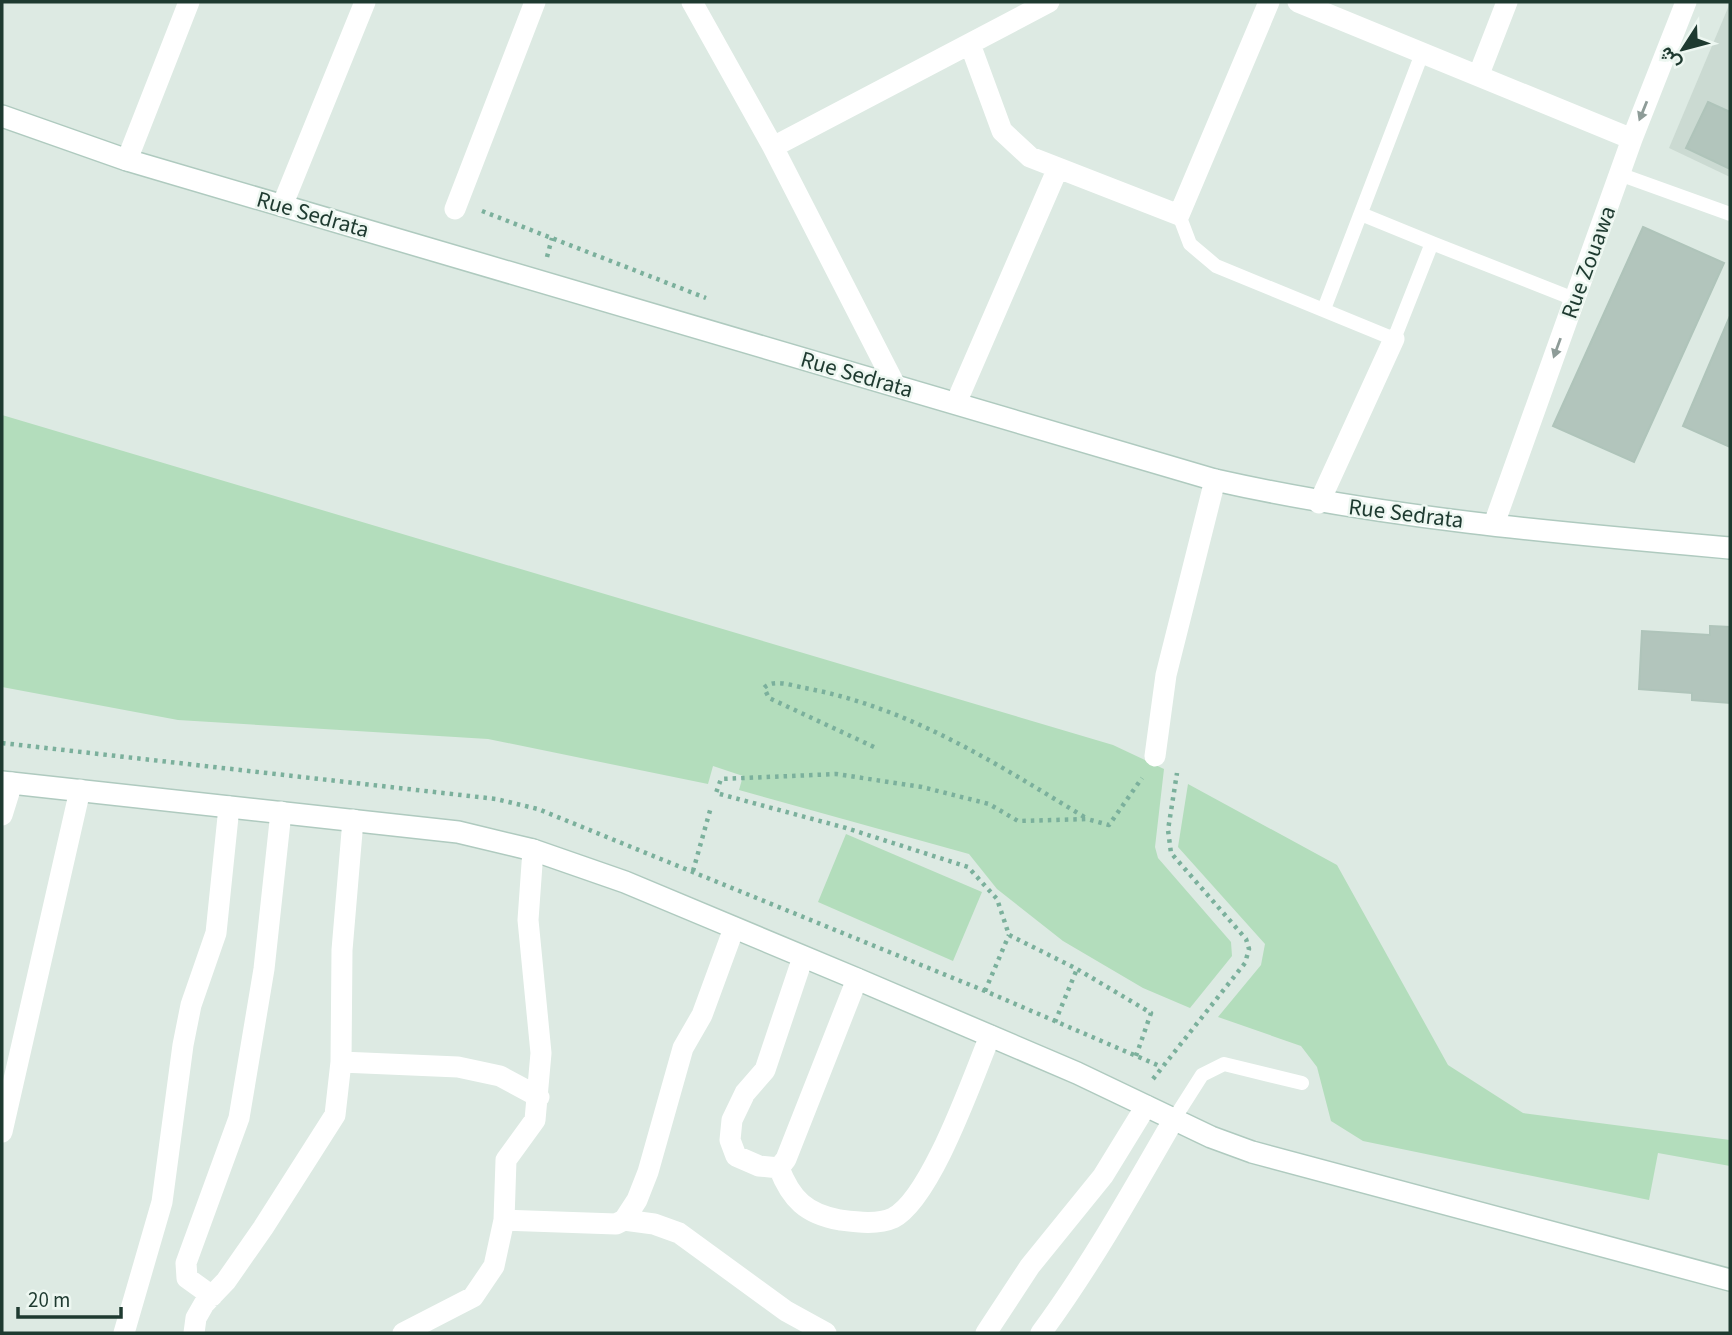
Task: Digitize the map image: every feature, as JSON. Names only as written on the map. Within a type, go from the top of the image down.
[{"type":"street","points":[[127,160],[189,2]]},
{"type":"street","points":[[282,206],[365,2]]},
{"type":"street","points":[[457,205],[535,2]]},
{"type":"street","points":[[692,2],[774,147],[895,385]]},
{"type":"street","points":[[774,147],[1049,2]]},
{"type":"street","points":[[970,44],[1002,131],[1030,157],[1179,215],[1269,2]]},
{"type":"street","points":[[1298,2],[1344,10],[1423,51],[1632,139]]},
{"type":"street","points":[[1479,74],[1507,2]]},
{"type":"street","name":"Rue Zouawa","points":[[1494,524],[1619,174],[1686,2]]},
{"type":"street","name":"Rue Sedrata","points":[[2,117],[127,160],[1215,480],[1320,503],[1730,548]]},
{"type":"street","points":[[956,403],[1058,168]]},
{"type":"street","points":[[1320,503],[1394,339]]},
{"type":"street","points":[[1155,756],[1166,675],[1215,480]]},
{"type":"street","points":[[2,815],[7,783],[458,832],[533,850],[625,882],[857,979],[1252,1152],[1730,1280]]},
{"type":"street","points":[[2,1132],[80,790]]},
{"type":"street","points":[[124,1333],[162,1202],[191,1005],[216,933],[229,807]]},
{"type":"street","points":[[212,1296],[187,1278],[186,1263],[239,1118],[264,969],[281,812]]},
{"type":"street","points":[[194,1333],[197,1318],[263,1228],[335,1115],[341,1062],[342,950],[353,820]]},
{"type":"street","points":[[403,1333],[473,1297],[494,1266],[504,1220],[506,1160],[535,1120],[541,1053],[528,920],[533,850]]},
{"type":"street","points":[[624,1220],[648,1172],[683,1048],[702,1015],[734,928]]},
{"type":"street","points":[[779,1168],[759,1166],[736,1156],[730,1140],[732,1120],[745,1093],[765,1070],[803,957]]},
{"type":"street","points":[[779,1168],[786,1159],[857,979]]},
{"type":"street","points":[[779,1168],[796,1202],[816,1211],[838,1219],[874,1222],[894,1217],[933,1172],[990,1036]]},
{"type":"street","points":[[341,1062],[457,1067],[500,1076],[539,1097]]},
{"type":"street","points":[[986,1333],[1030,1266],[1103,1177],[1146,1106]]},
{"type":"street","points":[[1041,1333],[1094,1255],[1174,1119]]},
{"type":"street","points":[[504,1220],[616,1224],[624,1220],[654,1224],[679,1233],[786,1311],[826,1333]]},
{"type":"lane","points":[[1324,309],[1423,51]]},
{"type":"lane","points":[[1619,174],[1730,214]]},
{"type":"lane","points":[[1361,214],[1574,299]]},
{"type":"lane","points":[[1179,215],[1183,233],[1202,257],[1394,339],[1432,243]]},
{"type":"lane","points":[[1174,1119],[1202,1076],[1224,1065],[1301,1083]]},
{"type":"path","points":[[457,205],[552,238],[706,298]]},
{"type":"path","points":[[550,248],[552,238]]},
{"type":"path","points":[[874,747],[769,698],[764,688],[774,682],[814,690],[912,721],[962,743],[1087,819],[1109,825],[1155,756]]},
{"type":"path","points":[[985,991],[1009,935],[997,899],[968,867],[846,828],[716,793],[721,779],[836,774],[922,787],[989,804],[1018,821],[1087,819]]},
{"type":"path","points":[[1167,1060],[1245,963],[1249,949],[1246,939],[1171,853],[1168,830],[1175,785]]},
{"type":"path","points":[[693,871],[711,807]]},
{"type":"path","points":[[1009,935],[1077,969],[1151,1013],[1136,1056]]},
{"type":"path","points":[[1055,1022],[1077,969]]},
{"type":"shaded area","points":[[1730,3],[1730,177],[1669,148]]},
{"type":"green space","points":[[2,415],[1113,745],[1164,769],[1155,847],[1158,858],[1231,942],[1232,956],[1190,1008],[1143,988],[1063,941],[997,889],[969,854],[739,790],[743,776],[713,766],[708,784],[488,739],[178,720],[2,687]]},
{"type":"green space","points":[[1188,784],[1337,865],[1448,1065],[1523,1113],[1730,1140],[1730,1166],[1658,1153],[1649,1200],[1363,1141],[1331,1121],[1317,1067],[1301,1046],[1218,1017],[1261,965],[1265,944],[1178,847]]},
{"type":"green space","points":[[846,834],[982,892],[953,961],[818,902]]},
{"type":"building","points":[[1708,102],[1730,112],[1730,169],[1686,148]]},
{"type":"building","points":[[1643,227],[1724,263],[1634,462],[1553,426]]},
{"type":"building","points":[[1730,316],[1730,447],[1683,426]]},
{"type":"building","points":[[1710,626],[1730,627],[1730,703],[1692,700],[1692,693],[1639,689],[1642,631],[1710,635]]}]
